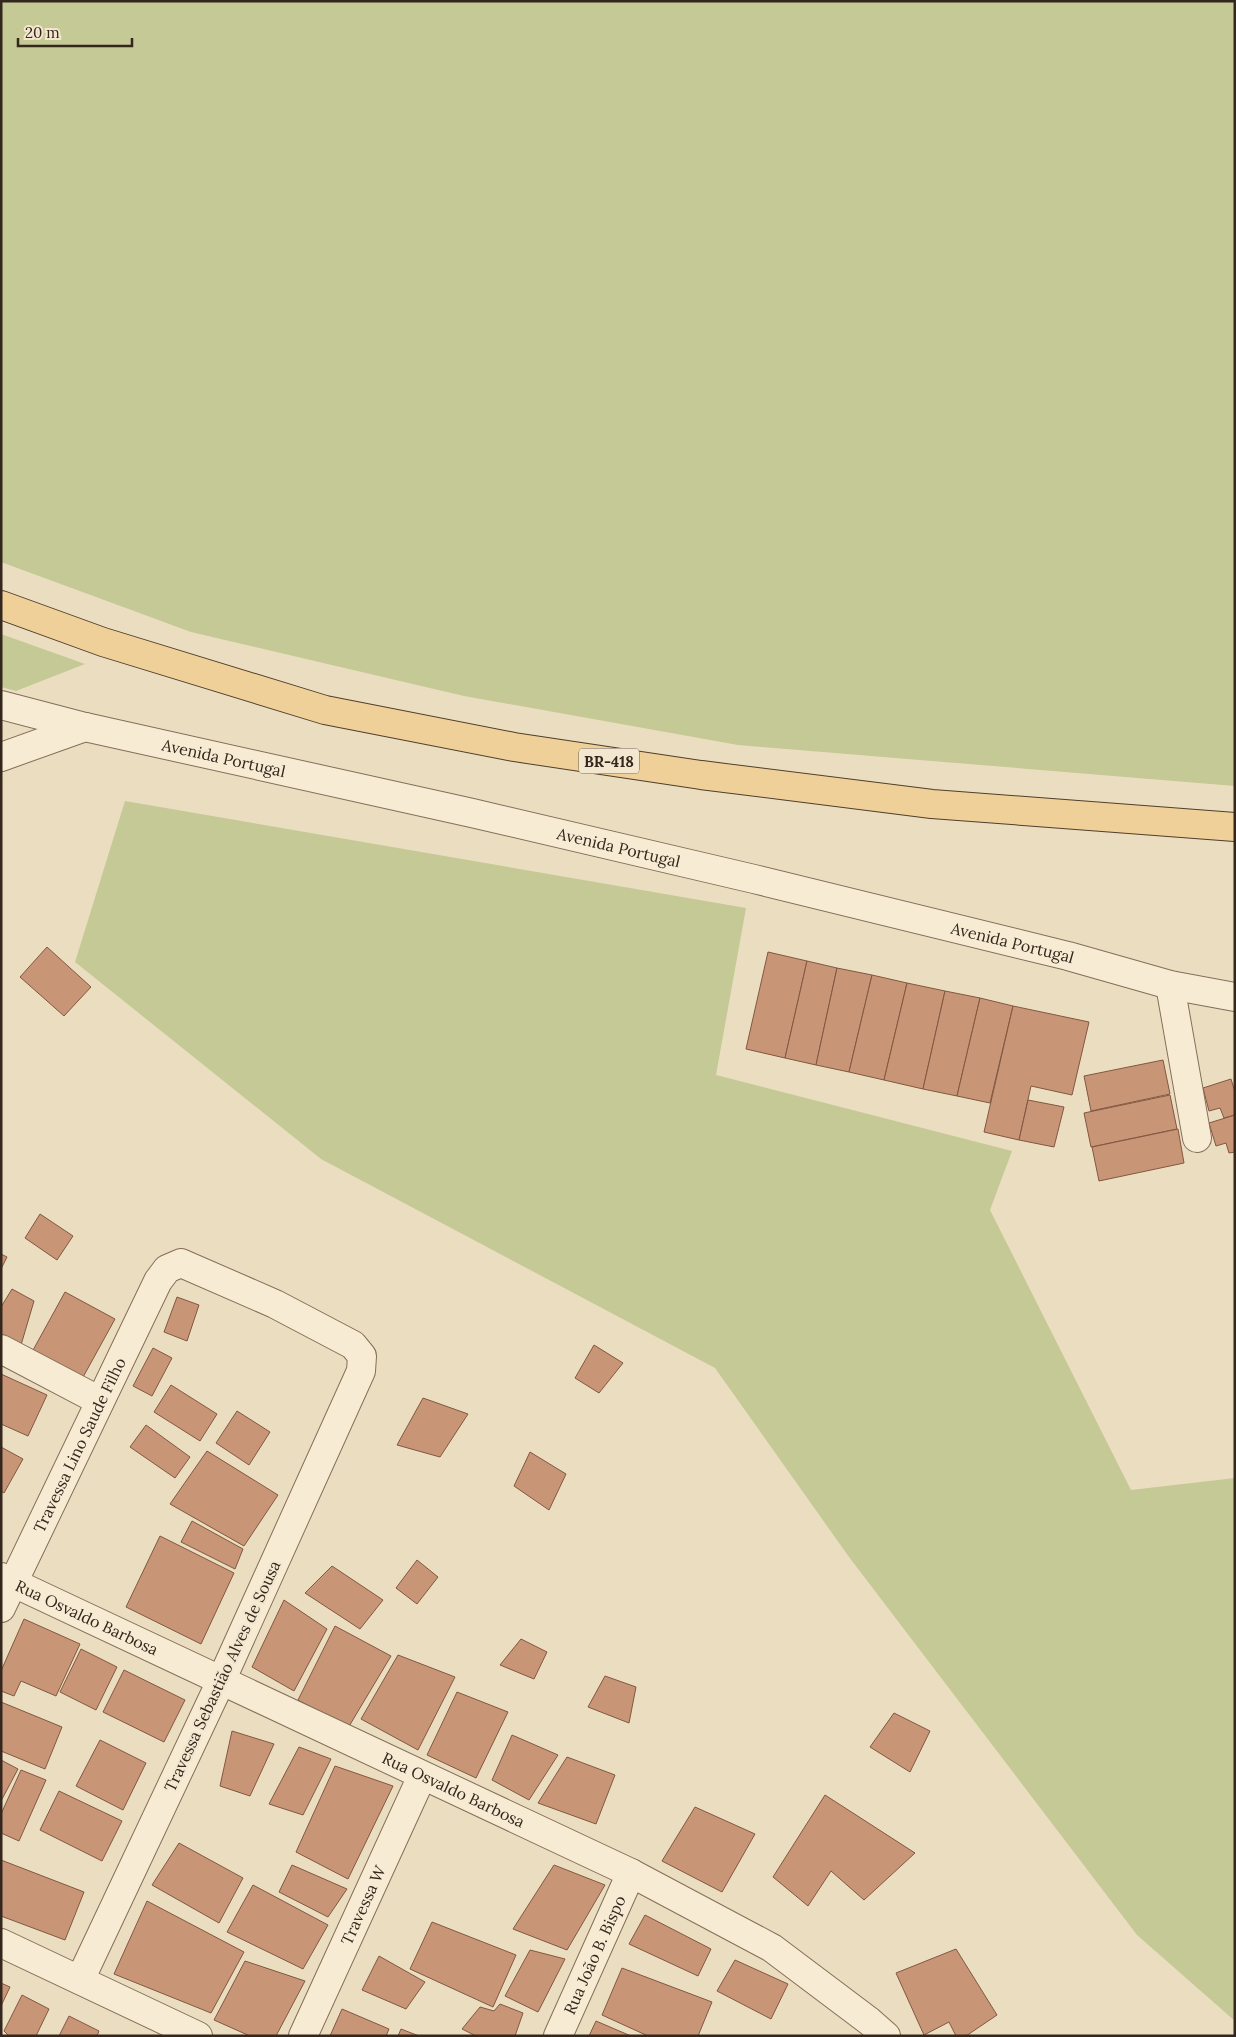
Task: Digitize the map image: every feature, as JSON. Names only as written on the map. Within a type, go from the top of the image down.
[{"type":"main road","name":"BR-418","points":[[1,605],[102,642],[325,710],[514,747],[701,775],[932,804],[1235,827]]},
{"type":"street","name":"Avenida Portugal","points":[[1,705],[85,727],[472,812],[1068,956],[1170,985],[1235,997]]},
{"type":"street","points":[[1,757],[85,727]]},
{"type":"street","points":[[1170,985],[1197,1138]]},
{"type":"street","name":"Travessa Sebastião Alves de Sousa","points":[[80,1980],[221,1681],[361,1371],[362,1356],[353,1345],[275,1304],[181,1263],[167,1269],[158,1281]]},
{"type":"street","name":"Travessa Lino Saude Filho","points":[[1,1608],[7,1579],[100,1402],[158,1281]]},
{"type":"street","points":[[1,1349],[100,1402]]},
{"type":"street","name":"Rua Osvaldo Barbosa","points":[[7,1579],[631,1873],[772,1948],[886,2036]]},
{"type":"street","name":"Travessa W","points":[[303,2036],[422,1776]]},
{"type":"street","name":"Rua João B. Bispo","points":[[558,2036],[631,1873]]},
{"type":"street","points":[[1,1943],[198,2036]]},
{"type":"green space","points":[[1,1],[1235,1],[1235,786],[738,745],[464,696],[191,632],[1,562]]},
{"type":"green space","points":[[1,634],[85,664],[16,691],[1,687]]},
{"type":"green space","points":[[125,801],[746,908],[716,1075],[1012,1151],[990,1210],[1131,1490],[1235,1478],[1235,2021],[1137,1935],[849,1557],[715,1368],[321,1159],[75,962]]},
{"type":"building","points":[[47,947],[91,987],[64,1016],[20,977]]},
{"type":"building","points":[[768,952],[807,961],[785,1058],[746,1049]]},
{"type":"building","points":[[807,961],[837,968],[816,1065],[785,1058]]},
{"type":"building","points":[[837,968],[872,975],[849,1072],[816,1065]]},
{"type":"building","points":[[872,975],[907,983],[884,1080],[849,1072]]},
{"type":"building","points":[[907,983],[945,991],[923,1089],[884,1080]]},
{"type":"building","points":[[945,991],[980,998],[957,1096],[923,1089]]},
{"type":"building","points":[[980,998],[1013,1006],[990,1103],[957,1096]]},
{"type":"building","points":[[1013,1006],[1089,1022],[1072,1095],[1031,1086],[1019,1140],[984,1132]]},
{"type":"building","points":[[1163,1060],[1170,1094],[1091,1111],[1084,1076]]},
{"type":"building","points":[[1231,1079],[1235,1092],[1235,1115],[1224,1118],[1220,1108],[1209,1111],[1203,1088]]},
{"type":"building","points":[[1170,1095],[1177,1129],[1091,1147],[1084,1113]]},
{"type":"building","points":[[1028,1100],[1064,1107],[1054,1147],[1019,1140]]},
{"type":"building","points":[[1235,1115],[1235,1152],[1229,1153],[1226,1143],[1216,1146],[1209,1123]]},
{"type":"building","points":[[1178,1129],[1184,1163],[1099,1181],[1092,1147]]},
{"type":"building","points":[[40,1214],[73,1236],[57,1260],[25,1238]]},
{"type":"building","points":[[1,1254],[7,1257],[1,1269]]},
{"type":"building","points":[[12,1289],[34,1301],[21,1345],[1,1334],[1,1307]]},
{"type":"building","points":[[65,1292],[115,1319],[82,1379],[32,1352]]},
{"type":"building","points":[[177,1297],[199,1305],[187,1341],[164,1332]]},
{"type":"building","points":[[594,1345],[623,1363],[599,1393],[575,1378]]},
{"type":"building","points":[[153,1348],[172,1358],[152,1396],[133,1386]]},
{"type":"building","points":[[1,1374],[47,1395],[28,1436],[1,1424]]},
{"type":"building","points":[[171,1385],[217,1414],[200,1441],[154,1412]]},
{"type":"building","points":[[423,1398],[468,1414],[440,1457],[397,1445]]},
{"type":"building","points":[[237,1411],[270,1432],[249,1465],[216,1443]]},
{"type":"building","points":[[146,1425],[190,1457],[175,1478],[130,1447]]},
{"type":"building","points":[[1,1447],[23,1459],[4,1493],[1,1491]]},
{"type":"building","points":[[207,1451],[278,1495],[244,1546],[170,1504]]},
{"type":"building","points":[[530,1452],[566,1474],[549,1510],[514,1486]]},
{"type":"building","points":[[192,1521],[243,1549],[235,1569],[181,1542]]},
{"type":"building","points":[[160,1536],[234,1573],[201,1644],[126,1607]]},
{"type":"building","points":[[417,1560],[438,1577],[417,1604],[396,1588]]},
{"type":"building","points":[[332,1566],[383,1600],[360,1629],[305,1593]]},
{"type":"building","points":[[284,1600],[327,1629],[294,1691],[252,1667]]},
{"type":"building","points":[[24,1619],[80,1644],[56,1696],[21,1681],[14,1696],[1,1691],[1,1671]]},
{"type":"building","points":[[335,1626],[391,1656],[348,1728],[298,1700]]},
{"type":"building","points":[[521,1639],[547,1652],[534,1679],[500,1665]]},
{"type":"building","points":[[81,1649],[117,1667],[96,1710],[60,1692]]},
{"type":"building","points":[[398,1655],[455,1677],[418,1750],[361,1719]]},
{"type":"building","points":[[124,1670],[185,1700],[164,1742],[103,1712]]},
{"type":"building","points":[[605,1676],[636,1687],[629,1723],[588,1707]]},
{"type":"building","points":[[457,1692],[508,1712],[476,1778],[427,1755]]},
{"type":"building","points":[[1,1702],[62,1727],[45,1769],[1,1751]]},
{"type":"building","points":[[894,1713],[930,1731],[910,1772],[870,1747]]},
{"type":"building","points":[[232,1731],[274,1744],[250,1796],[220,1786]]},
{"type":"building","points":[[512,1735],[558,1755],[529,1800],[492,1780]]},
{"type":"building","points":[[100,1740],[146,1763],[123,1810],[76,1786]]},
{"type":"building","points":[[299,1747],[331,1759],[303,1815],[269,1804]]},
{"type":"building","points":[[567,1757],[615,1775],[596,1824],[538,1803]]},
{"type":"building","points":[[1,1760],[18,1769],[1,1801]]},
{"type":"building","points":[[335,1766],[393,1786],[348,1879],[296,1852]]},
{"type":"building","points":[[21,1770],[46,1780],[19,1841],[1,1833],[1,1814]]},
{"type":"building","points":[[59,1791],[122,1821],[102,1861],[40,1830]]},
{"type":"building","points":[[825,1795],[915,1853],[864,1900],[831,1871],[808,1906],[773,1877]]},
{"type":"building","points":[[695,1807],[755,1834],[722,1892],[662,1861]]},
{"type":"building","points":[[179,1843],[243,1878],[219,1923],[152,1885]]},
{"type":"building","points":[[1,1860],[84,1892],[65,1940],[1,1916]]},
{"type":"building","points":[[292,1865],[347,1889],[328,1917],[279,1892]]},
{"type":"building","points":[[554,1865],[605,1885],[567,1950],[513,1929]]},
{"type":"building","points":[[253,1885],[328,1925],[303,1969],[227,1932]]},
{"type":"building","points":[[147,1901],[244,1952],[211,2013],[114,1974]]},
{"type":"building","points":[[645,1915],[711,1949],[698,1976],[629,1944]]},
{"type":"building","points":[[432,1922],[516,1955],[493,2007],[410,1969]]},
{"type":"building","points":[[956,1949],[997,2015],[966,2036],[956,2036],[949,2022],[924,2035],[896,1973]]},
{"type":"building","points":[[530,1950],[565,1959],[538,2012],[505,1996]]},
{"type":"building","points":[[379,1956],[425,1982],[406,2009],[362,1990]]},
{"type":"building","points":[[735,1960],[788,1984],[771,2019],[717,1991]]},
{"type":"building","points":[[245,1961],[305,1981],[276,2036],[250,2036],[214,2020]]},
{"type":"building","points":[[622,1968],[712,2002],[698,2036],[648,2036],[602,2015]]},
{"type":"building","points":[[1,1983],[10,1987],[1,2006]]},
{"type":"building","points":[[22,1995],[49,2009],[36,2036],[9,2036],[4,2031]]},
{"type":"building","points":[[500,2004],[523,2013],[515,2036],[476,2036],[462,2029],[480,2007],[494,2011]]},
{"type":"building","points":[[342,2009],[389,2029],[386,2036],[330,2036]]},
{"type":"building","points":[[69,2016],[99,2031],[97,2036],[59,2036]]},
{"type":"building","points":[[596,2021],[631,2036],[589,2036]]},
{"type":"building","points":[[401,2029],[419,2036],[398,2036]]}]
